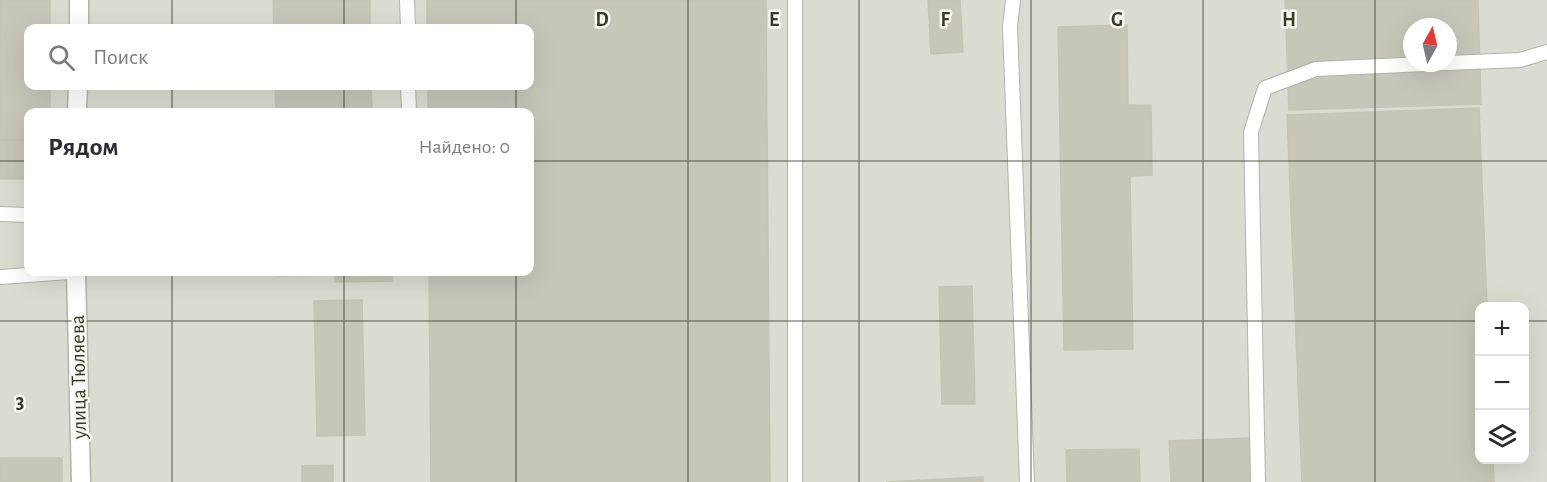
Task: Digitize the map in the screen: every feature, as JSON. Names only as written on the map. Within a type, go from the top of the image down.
[{"type":"street","points":[[79,0],[79,24]]},
{"type":"street","points":[[77,108],[78,90]]},
{"type":"street","name":"улица Тюляева","points":[[76,276],[81,482]]},
{"type":"lane","points":[[407,0],[408,24]]},
{"type":"lane","points":[[795,0],[795,482]]},
{"type":"lane","points":[[1013,0],[1010,27],[1027,482]]},
{"type":"lane","points":[[1457,63],[1520,60],[1547,52]]},
{"type":"lane","points":[[1258,482],[1251,132],[1265,88],[1316,69],[1403,65]]},
{"type":"lane","points":[[408,90],[409,108]]},
{"type":"lane","points":[[0,214],[24,215]]},
{"type":"lane","points":[[0,277],[24,275]]},
{"type":"shaded area","points":[[0,0],[1547,0],[1547,482],[0,482]]},
{"type":"building","points":[[0,0],[50,0],[50,24],[24,24],[24,90],[50,90],[50,108],[24,108],[24,140],[0,140]]},
{"type":"building","points":[[273,0],[370,0],[370,24],[274,24]]},
{"type":"building","points":[[427,0],[766,0],[770,482],[431,482],[429,276],[534,276],[534,108],[428,108],[428,90],[534,90],[534,24],[427,24]]},
{"type":"building","points":[[928,0],[960,0],[963,52],[931,54]]},
{"type":"building","points":[[1285,0],[1478,0],[1481,104],[1289,110]]},
{"type":"building","points":[[1127,25],[1128,105],[1151,105],[1152,175],[1130,176],[1133,349],[1064,350],[1058,27]]},
{"type":"building","points":[[275,90],[371,90],[372,108],[276,108]]},
{"type":"building","points":[[1479,108],[1487,302],[1475,302],[1475,464],[1493,464],[1494,482],[1302,482],[1287,115]]},
{"type":"building","points":[[0,140],[24,140],[24,179],[0,179]]},
{"type":"building","points":[[335,276],[392,276],[392,281],[335,282]]},
{"type":"building","points":[[972,286],[975,404],[942,404],[939,287]]},
{"type":"building","points":[[362,300],[365,435],[317,436],[314,301]]},
{"type":"building","points":[[1249,438],[1251,482],[1171,482],[1169,441]]},
{"type":"building","points":[[1139,449],[1140,482],[1067,482],[1066,450]]},
{"type":"building","points":[[0,458],[62,458],[62,482],[0,482]]},
{"type":"building","points":[[333,465],[333,482],[302,482],[302,466]]},
{"type":"building","points":[[983,477],[983,482],[886,482]]}]
